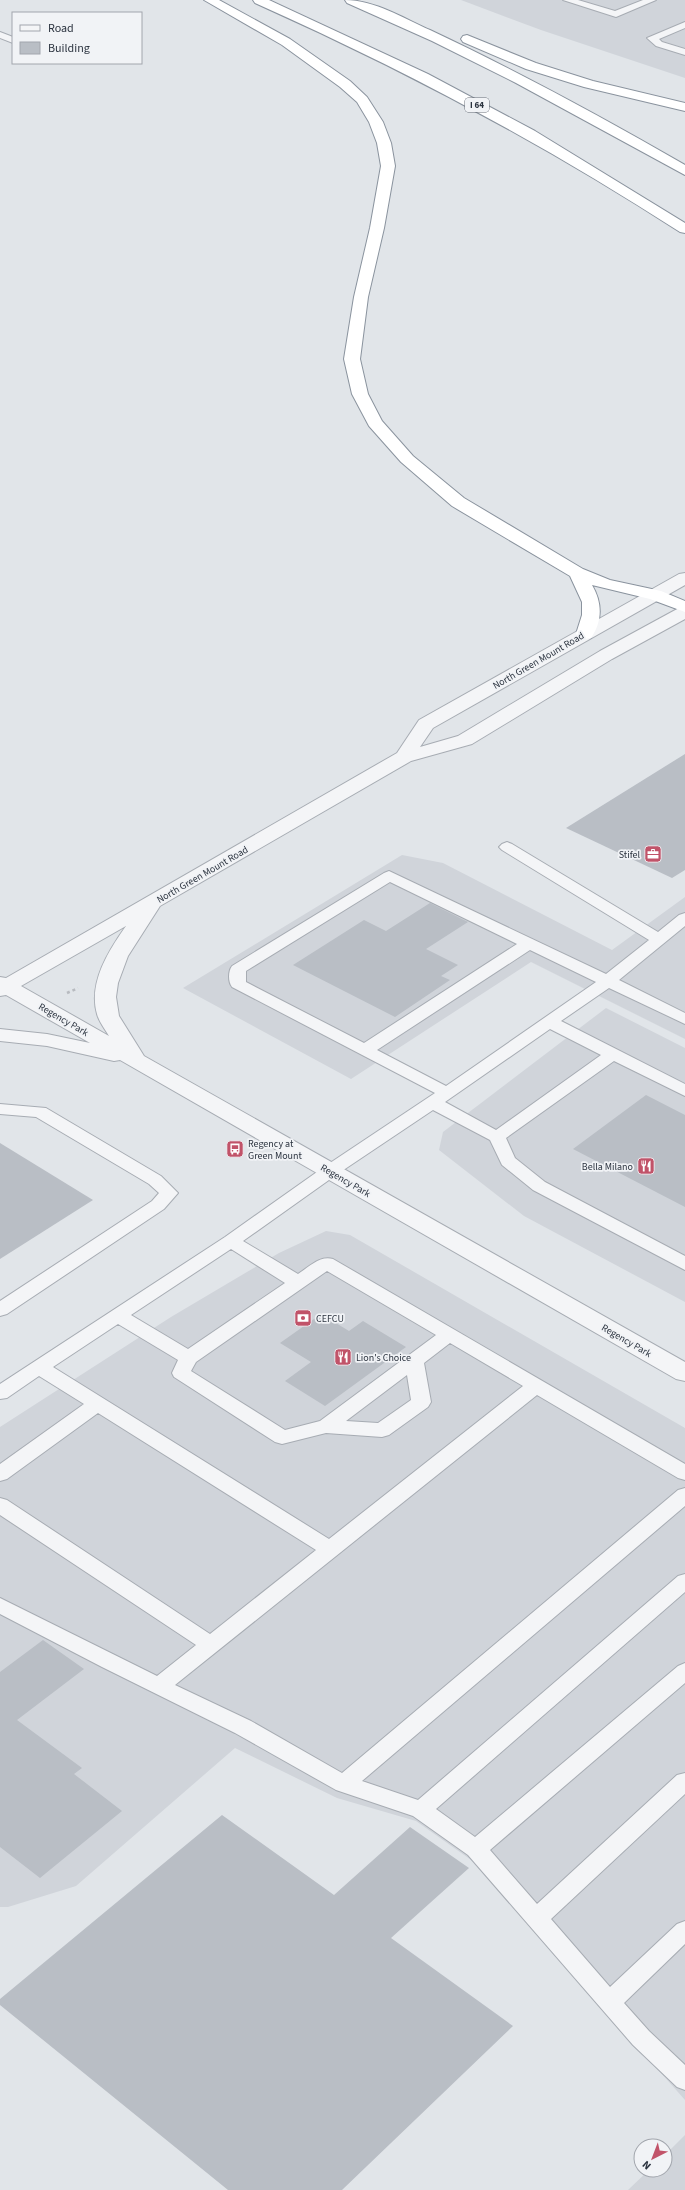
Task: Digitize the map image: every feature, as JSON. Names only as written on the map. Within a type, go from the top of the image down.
[{"type":"highway","points":[[210,0],[286,42],[345,84],[362,100],[376,122],[384,143],[388,166],[378,228],[361,298],[352,359],[360,394],[375,423],[407,459],[458,502],[577,573],[605,584],[655,595],[685,607]]},
{"type":"highway","name":"I 64","points":[[259,0],[378,55],[495,114],[640,199],[685,229]]},
{"type":"highway","points":[[351,0],[520,80],[649,149],[685,171]]},
{"type":"highway","points":[[372,0],[531,66],[603,88],[685,107]]},
{"type":"highway","points":[[577,573],[593,604],[585,634]]},
{"type":"street","name":"North Green Mount Road","points":[[404,757],[426,724],[685,578]]},
{"type":"street","name":"North Green Mount Road","points":[[2,987],[404,757],[465,740],[606,655],[685,612]]},
{"type":"street","points":[[136,1060],[107,1013],[107,984],[117,955],[154,901]]},
{"type":"street","name":"Regency Park","points":[[2,987],[136,1060],[685,1373]]},
{"type":"street","points":[[0,1035],[48,1040],[136,1060]]},
{"type":"lane","points":[[568,0],[616,14],[651,0]]},
{"type":"lane","points":[[685,25],[652,38],[659,44],[685,52]]},
{"type":"lane","points":[[0,35],[12,40]]},
{"type":"lane","points":[[507,846],[659,939]]},
{"type":"lane","points":[[447,1093],[238,984],[238,969],[389,876],[685,1019]]},
{"type":"lane","points":[[0,1393],[231,1241],[330,1171],[433,1103],[608,981],[685,918]]},
{"type":"lane","points":[[365,1050],[529,943]]},
{"type":"lane","points":[[549,1022],[685,1091]]},
{"type":"lane","points":[[497,1137],[613,1054]]},
{"type":"lane","points":[[433,1103],[497,1137],[508,1161],[539,1186],[685,1264]]},
{"type":"lane","points":[[0,1109],[40,1112],[155,1180],[169,1193],[158,1205],[0,1310]]},
{"type":"lane","points":[[231,1241],[297,1282]]},
{"type":"lane","points":[[414,1361],[421,1402],[382,1430],[326,1426],[282,1437],[182,1373],[188,1358],[297,1282],[327,1263],[534,1387],[685,1474]]},
{"type":"lane","points":[[118,1316],[188,1358]]},
{"type":"lane","points":[[326,1426],[449,1335]]},
{"type":"lane","points":[[40,1367],[331,1550]]},
{"type":"lane","points":[[159,1686],[534,1387]]},
{"type":"lane","points":[[0,1474],[98,1404]]},
{"type":"lane","points":[[344,1784],[685,1495]]},
{"type":"lane","points":[[0,1505],[211,1645]]},
{"type":"lane","points":[[421,1810],[685,1581]]},
{"type":"lane","points":[[0,1605],[243,1727],[344,1784],[421,1810],[476,1849],[641,2038],[685,2080]]},
{"type":"lane","points":[[476,1849],[685,1671]]},
{"type":"lane","points":[[536,1918],[685,1781]]},
{"type":"lane","points":[[610,2002],[685,1930]]},
{"type":"path","points":[[61,996],[75,988],[84,987]]},
{"type":"shaded area","points":[[461,0],[685,0],[685,78],[541,30]]},
{"type":"shaded area","points":[[402,855],[443,863],[612,950],[685,897],[685,1039],[531,962],[351,1079],[183,988]]},
{"type":"shaded area","points":[[606,1008],[685,1048],[685,1302],[524,1216],[439,1150],[443,1132]]},
{"type":"shaded area","points":[[326,1231],[350,1235],[685,1428],[685,2100],[474,1862],[416,1821],[337,1798],[235,1748],[76,1886],[8,1907],[0,1907],[0,1427],[171,1317],[279,1253]]},
{"type":"shaded area","points":[[685,2135],[685,2190],[628,2190],[641,2178],[673,2178],[673,2147]]},
{"type":"building","points":[[685,754],[685,870],[672,878],[566,828]]},
{"type":"building","points":[[430,903],[468,922],[426,949],[458,965],[441,976],[450,980],[395,1017],[293,965],[364,920],[386,931]]},
{"type":"building","name":"Bella Milano","points":[[646,1095],[685,1115],[685,1207],[573,1149]]},
{"type":"building","points":[[0,1143],[93,1200],[0,1259]]},
{"type":"building","points":[[321,1314],[349,1331],[363,1321],[406,1347],[325,1406],[285,1381],[311,1362],[280,1343]]},
{"type":"building","points":[[43,1640],[84,1669],[17,1720],[82,1768],[74,1774],[122,1811],[40,1878],[0,1847],[0,1672]]},
{"type":"building","points":[[222,1815],[334,1895],[410,1827],[469,1868],[391,1938],[513,2026],[342,2190],[228,2190],[0,2005],[0,1999]]},
{"type":"place","name":"Stifel","points":[[653,854]]},
{"type":"place","name":"Regency at Green Mount","points":[[235,1149]]},
{"type":"place","name":"Bella Milano","points":[[646,1166]]},
{"type":"place","name":"CEFCU","points":[[303,1318]]},
{"type":"place","name":"Lion's Choice","points":[[343,1357]]}]
